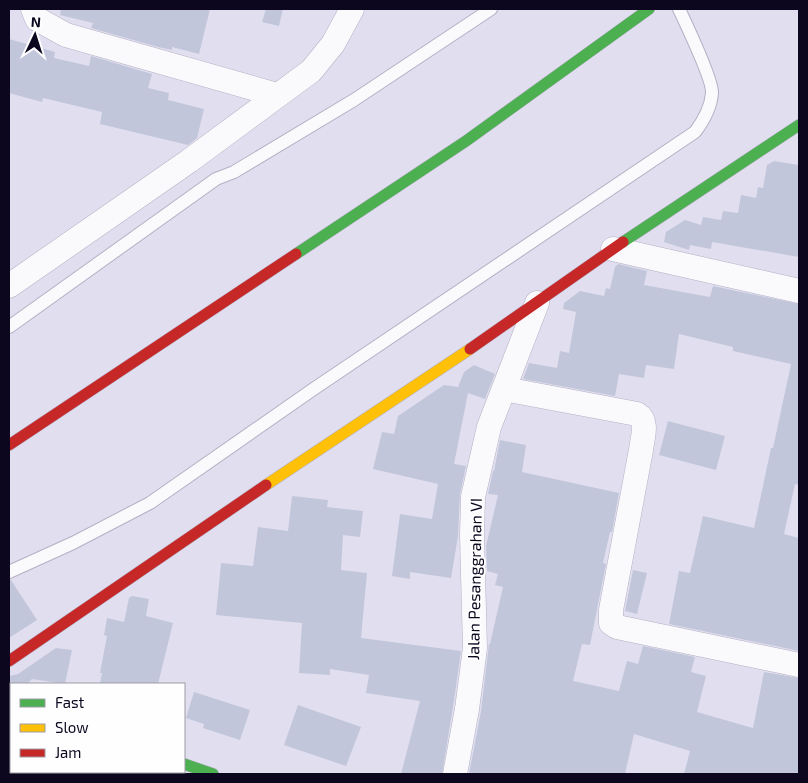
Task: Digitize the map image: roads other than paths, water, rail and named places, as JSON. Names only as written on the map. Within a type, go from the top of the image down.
[{"type":"main road","points":[[9,445],[466,141],[649,9]]},
{"type":"main road","points":[[9,661],[537,303],[613,249],[799,125]]},
{"type":"main road","points":[[185,764],[214,774]]},
{"type":"street","points":[[33,9],[37,19],[66,35],[276,95]]},
{"type":"street","points":[[9,286],[189,160],[311,71],[333,44],[352,9]]},
{"type":"street","points":[[613,249],[799,290]]},
{"type":"street","name":"Jalan Pesanggrahan VI","points":[[455,774],[475,648],[472,536],[474,497],[489,427],[537,303]]},
{"type":"street","points":[[504,389],[641,416],[644,424],[641,450],[611,610],[611,623],[617,627],[799,664]]},
{"type":"lane","points":[[9,327],[216,179],[234,172],[354,100],[491,9]]},
{"type":"lane","points":[[9,572],[73,543],[150,503],[323,382],[695,132],[704,120],[710,106],[712,91],[679,9]]}]
